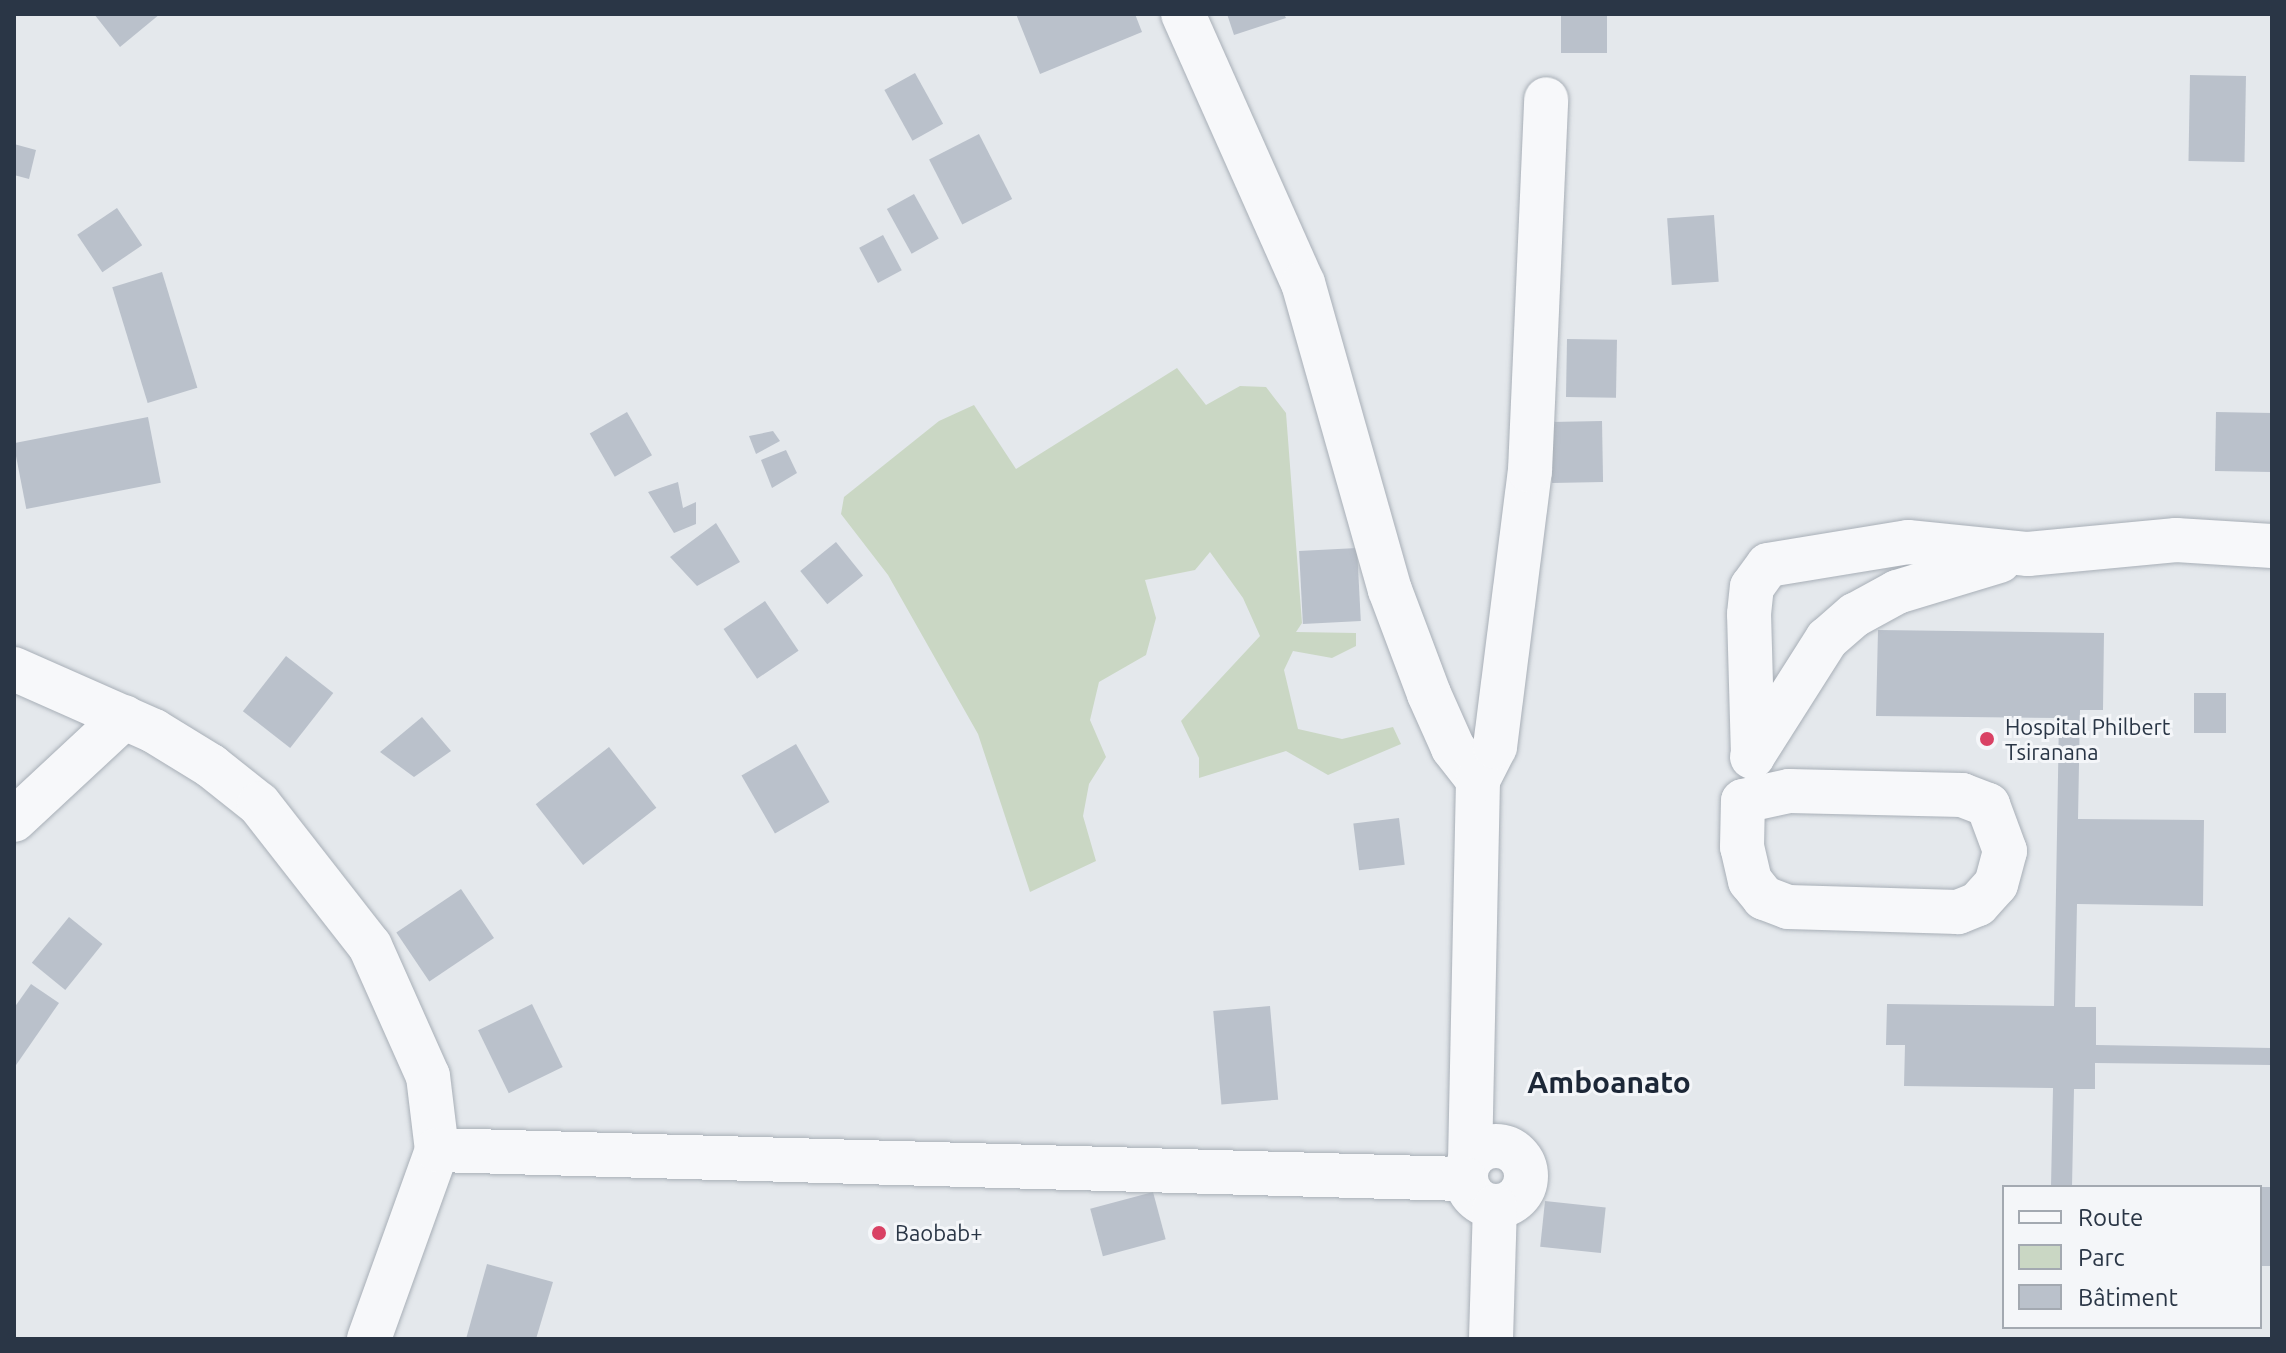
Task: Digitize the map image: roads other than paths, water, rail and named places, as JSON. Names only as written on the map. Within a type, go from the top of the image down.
[{"type":"street","points":[[1183,14],[1303,283],[1390,590],[1453,748],[1478,780]]},
{"type":"street","points":[[1491,1339],[1477,1182],[1478,780],[1495,747],[1530,471],[1546,99]]},
{"type":"street","points":[[1753,756],[1827,639],[1855,615],[1897,592],[2028,554],[2176,540],[2272,546]]},
{"type":"street","points":[[1743,801],[1789,791],[1962,795],[1988,805],[2005,851],[1996,884],[1978,904],[1958,912],[1788,907],[1764,898],[1750,881],[1742,847],[1743,801],[1753,756],[1749,614],[1752,587],[1768,565],[1908,542],[2028,554]]},
{"type":"street","points":[[14,669],[125,717],[211,766],[259,804],[370,946],[428,1076],[437,1150],[369,1339]]},
{"type":"street","points":[[14,820],[125,717]]},
{"type":"street","points":[[437,1150],[1477,1182]]},
{"type":"place","name":"Hospital Philbert Tsiranana","points":[[1987,739]]},
{"type":"place","name":"Baobab+","points":[[879,1233]]},
{"type":"district","name":"Amboanato","points":[[1609,1082]]}]
